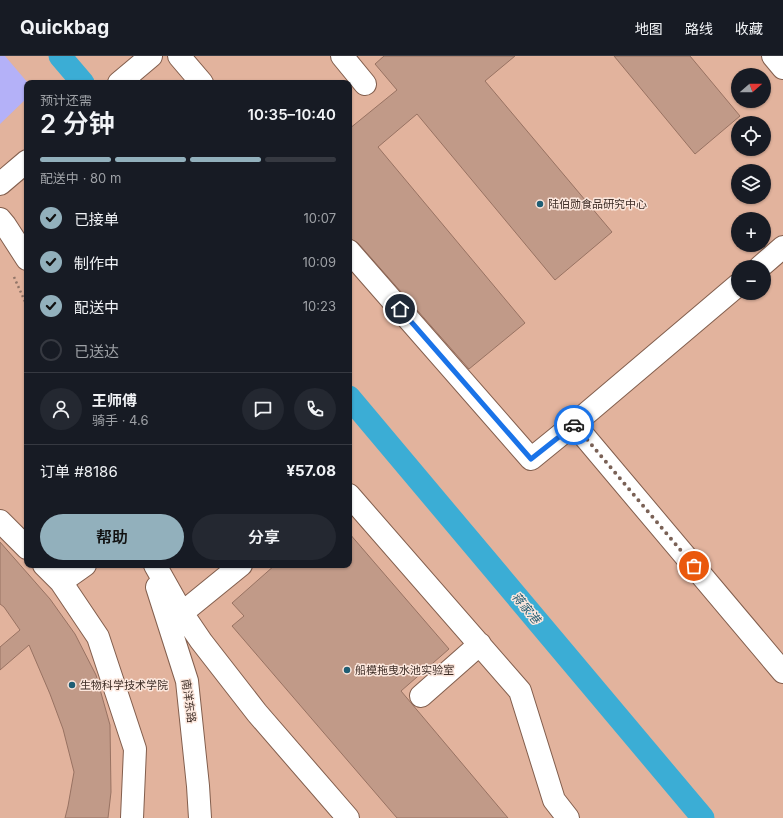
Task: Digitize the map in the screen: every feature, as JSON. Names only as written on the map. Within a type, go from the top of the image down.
[{"type":"lane","points":[[125,78],[150,56]]},
{"type":"lane","points":[[179,56],[199,80]]},
{"type":"lane","points":[[342,56],[365,84]]},
{"type":"lane","points":[[773,56],[783,68]]},
{"type":"lane","points":[[0,184],[24,164]]},
{"type":"lane","points":[[0,219],[24,254]]},
{"type":"lane","points":[[768,260],[783,247]]},
{"type":"lane","points":[[352,254],[531,459],[731,292]]},
{"type":"lane","points":[[574,424],[783,672]]},
{"type":"lane","points":[[352,498],[520,691],[554,800],[568,818]]},
{"type":"lane","points":[[0,521],[24,545]]},
{"type":"lane","points":[[47,568],[61,582],[98,637],[135,749],[132,818]]},
{"type":"lane","points":[[61,582],[81,568]]},
{"type":"lane","name":"南洋东路","points":[[150,568],[188,681],[200,818]]},
{"type":"lane","points":[[157,568],[182,614],[201,641],[257,713],[348,818]]},
{"type":"lane","points":[[182,614],[238,568]]},
{"type":"lane","points":[[421,696],[480,644]]},
{"type":"shaded area","points":[[0,56],[783,56],[783,818],[0,818]]},
{"type":"shaded area","points":[[0,56],[5,56],[25,80],[24,80],[24,101],[0,124]]},
{"type":"building","name":"陆伯勋食品研究中心","points":[[384,56],[515,56],[485,81],[612,232],[555,280],[417,114],[378,147],[525,323],[469,369],[358,243],[352,240],[352,127],[397,90],[375,64]]},
{"type":"building","points":[[614,56],[690,56],[731,105],[731,108],[733,108],[740,116],[731,116],[731,124],[695,154]]},
{"type":"building","name":"船模拖曳水池实验室","points":[[352,536],[449,649],[401,691],[508,818],[397,818],[232,626],[244,616],[232,603],[272,568],[352,568]]},
{"type":"building","name":"生物科学技术学院","points":[[0,542],[50,599],[75,634],[96,675],[110,725],[111,792],[108,818],[65,818],[74,772],[63,729],[29,645],[0,670],[0,647],[20,630],[4,607],[0,604]]},
{"type":"waterway","name":"蒋家港","points":[[60,56],[80,80]]},
{"type":"waterway","name":"蒋家港","points":[[352,401],[703,818]]},
{"type":"way so far","points":[[574,425],[694,566]]},
{"type":"place","name":"陆伯勋食品研究中心","points":[[540,204]]},
{"type":"place","name":"船模拖曳水池实验室","points":[[347,670]]},
{"type":"place","name":"生物科学技术学院","points":[[72,685]]},
{"type":"route","points":[[400,309],[531,459],[574,425]]}]
